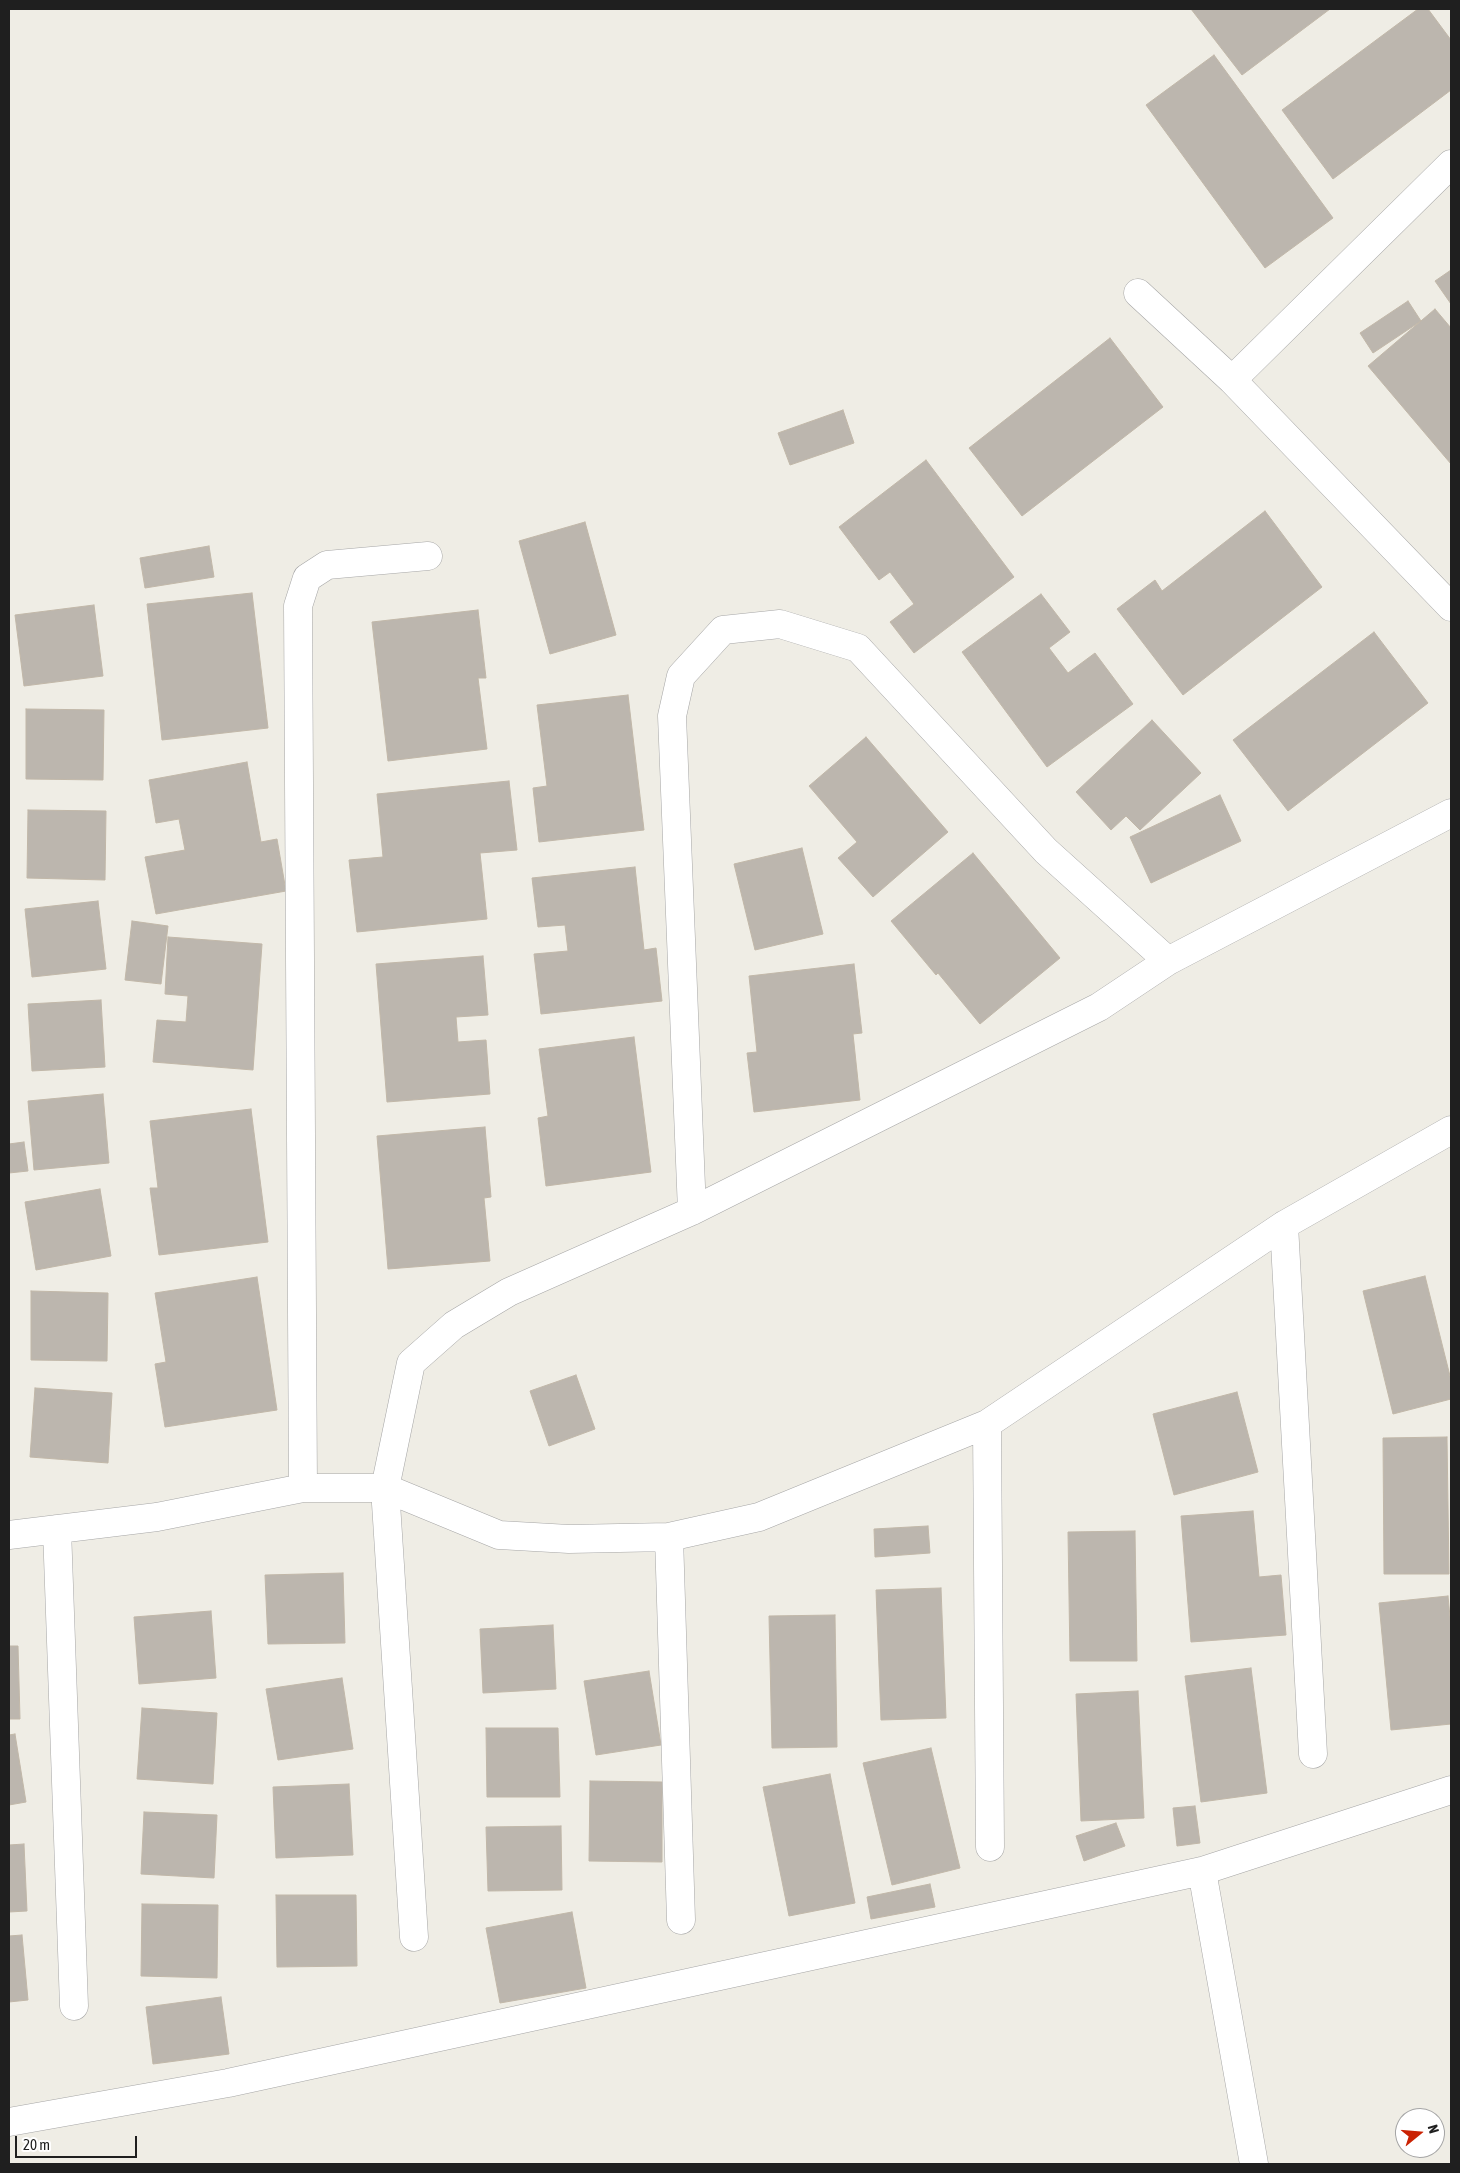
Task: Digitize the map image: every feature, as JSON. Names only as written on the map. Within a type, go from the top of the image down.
[{"type":"street","points":[[1232,380],[1451,164]]},
{"type":"street","points":[[1138,293],[1232,380],[1451,607]]},
{"type":"street","points":[[303,1488],[298,606],[307,578],[327,565],[428,556]]},
{"type":"street","points":[[692,1211],[672,716],[681,676],[723,630],[780,624],[858,648],[1046,851],[1168,961]]},
{"type":"street","points":[[414,1937],[385,1488],[411,1363],[454,1325],[509,1292],[692,1211],[1099,1007],[1168,961],[1451,813]]},
{"type":"street","points":[[9,1535],[157,1517],[303,1488],[385,1488],[499,1535],[569,1539],[669,1537],[759,1517],[987,1424],[1284,1225],[1451,1130]]},
{"type":"street","points":[[1284,1225],[1314,1754]]},
{"type":"street","points":[[987,1424],[990,1847]]},
{"type":"street","points":[[57,1529],[74,2006]]},
{"type":"street","points":[[669,1537],[681,1920]]},
{"type":"street","points":[[9,2122],[228,2083],[1202,1871],[1451,1790]]},
{"type":"street","points":[[1202,1871],[1254,2164]]},
{"type":"building","points":[[1191,9],[1330,9],[1242,75]]},
{"type":"building","points":[[1418,9],[1428,9],[1451,40],[1451,90],[1333,179],[1282,110]]},
{"type":"building","points":[[1214,55],[1333,218],[1265,268],[1146,105]]},
{"type":"building","points":[[1451,270],[1451,304],[1435,281]]},
{"type":"building","points":[[1408,301],[1421,321],[1373,353],[1360,333]]},
{"type":"building","points":[[1435,309],[1451,328],[1451,464],[1368,366]]},
{"type":"building","points":[[1110,338],[1163,407],[1022,516],[969,448]]},
{"type":"building","points":[[843,410],[854,443],[790,465],[778,433]]},
{"type":"building","points":[[926,460],[1014,577],[914,653],[890,622],[914,604],[890,572],[879,580],[839,527]]},
{"type":"building","points":[[1265,511],[1322,587],[1183,695],[1117,609],[1155,580],[1162,591]]},
{"type":"building","points":[[585,522],[616,635],[550,654],[519,541]]},
{"type":"building","points":[[209,546],[214,577],[145,588],[140,558]]},
{"type":"building","points":[[252,593],[268,728],[162,740],[147,604]]},
{"type":"building","points":[[1041,594],[1070,632],[1049,648],[1068,673],[1095,653],[1133,704],[1047,767],[962,652]]},
{"type":"building","points":[[94,605],[103,676],[24,686],[15,615]]},
{"type":"building","points":[[478,610],[486,678],[478,678],[487,749],[388,761],[372,622]]},
{"type":"building","points":[[1374,632],[1428,703],[1288,811],[1233,740]]},
{"type":"building","points":[[628,695],[644,830],[539,842],[533,788],[547,786],[537,705]]},
{"type":"building","points":[[26,709],[104,710],[103,780],[26,779]]},
{"type":"building","points":[[1152,720],[1201,773],[1140,830],[1126,816],[1111,830],[1076,792]]},
{"type":"building","points":[[866,737],[948,832],[873,897],[838,858],[857,842],[809,786]]},
{"type":"building","points":[[247,762],[261,842],[277,839],[286,891],[156,914],[145,857],[185,850],[179,819],[156,823],[149,780]]},
{"type":"building","points":[[509,781],[517,850],[480,853],[487,919],[357,932],[349,860],[383,857],[377,794]]},
{"type":"building","points":[[1220,795],[1241,841],[1151,883],[1130,837]]},
{"type":"building","points":[[28,810],[106,811],[105,880],[27,878]]},
{"type":"building","points":[[802,848],[823,934],[755,950],[734,864]]},
{"type":"building","points":[[973,853],[1060,958],[980,1024],[938,973],[936,975],[891,921]]},
{"type":"building","points":[[635,867],[644,950],[656,948],[662,1001],[541,1014],[534,954],[568,951],[565,925],[538,927],[532,878]]},
{"type":"building","points":[[98,901],[106,969],[32,977],[25,909]]},
{"type":"building","points":[[132,921],[168,926],[161,984],[125,980]]},
{"type":"building","points":[[168,937],[262,944],[253,1070],[153,1062],[157,1020],[186,1022],[188,996],[165,994]]},
{"type":"building","points":[[483,956],[488,1015],[456,1017],[458,1042],[486,1040],[490,1094],[387,1102],[376,964]]},
{"type":"building","points":[[854,964],[862,1033],[853,1034],[860,1100],[754,1112],[747,1053],[757,1052],[749,976]]},
{"type":"building","points":[[101,1000],[105,1067],[32,1071],[28,1004]]},
{"type":"building","points":[[634,1037],[651,1172],[546,1186],[538,1118],[548,1116],[539,1049]]},
{"type":"building","points":[[103,1094],[109,1163],[34,1170],[28,1101]]},
{"type":"building","points":[[251,1109],[268,1242],[159,1255],[150,1188],[158,1188],[150,1121]]},
{"type":"building","points":[[485,1127],[491,1197],[484,1198],[490,1261],[388,1269],[377,1136]]},
{"type":"building","points":[[24,1142],[28,1171],[9,1173],[9,1144]]},
{"type":"building","points":[[100,1189],[111,1256],[36,1270],[25,1202]]},
{"type":"building","points":[[1425,1276],[1451,1380],[1451,1399],[1393,1414],[1363,1291]]},
{"type":"building","points":[[257,1277],[277,1410],[165,1427],[155,1364],[166,1362],[155,1293]]},
{"type":"building","points":[[31,1291],[108,1293],[107,1361],[31,1360]]},
{"type":"building","points":[[576,1375],[595,1429],[549,1446],[530,1391]]},
{"type":"building","points":[[35,1388],[112,1393],[108,1463],[30,1457]]},
{"type":"building","points":[[1237,1392],[1258,1472],[1174,1495],[1153,1414]]},
{"type":"building","points":[[1447,1437],[1449,1574],[1384,1574],[1383,1438]]},
{"type":"building","points":[[1253,1511],[1259,1577],[1281,1575],[1286,1635],[1191,1642],[1181,1516]]},
{"type":"building","points":[[928,1526],[930,1553],[875,1557],[874,1529]]},
{"type":"building","points":[[1135,1531],[1137,1661],[1070,1661],[1068,1532]]},
{"type":"building","points":[[343,1573],[345,1643],[268,1644],[265,1575]]},
{"type":"building","points":[[941,1588],[946,1718],[881,1720],[876,1590]]},
{"type":"building","points":[[1448,1596],[1451,1627],[1451,1724],[1391,1730],[1379,1603]]},
{"type":"building","points":[[211,1611],[216,1678],[139,1684],[134,1617]]},
{"type":"building","points":[[835,1615],[837,1747],[772,1748],[769,1616]]},
{"type":"building","points":[[553,1625],[556,1689],[483,1693],[480,1629]]},
{"type":"building","points":[[9,1646],[18,1646],[20,1719],[9,1719]]},
{"type":"building","points":[[1251,1668],[1267,1793],[1201,1802],[1185,1676]]},
{"type":"building","points":[[649,1671],[661,1745],[596,1755],[584,1681]]},
{"type":"building","points":[[342,1678],[353,1749],[278,1760],[266,1689]]},
{"type":"building","points":[[1138,1691],[1144,1818],[1081,1821],[1076,1694]]},
{"type":"building","points":[[142,1708],[217,1713],[213,1784],[137,1779]]},
{"type":"building","points":[[486,1728],[558,1728],[560,1797],[487,1797]]},
{"type":"building","points":[[15,1734],[26,1802],[9,1805],[9,1735]]},
{"type":"building","points":[[931,1748],[960,1868],[892,1885],[863,1763]]},
{"type":"building","points":[[830,1774],[855,1903],[789,1916],[763,1787]]},
{"type":"building","points":[[590,1781],[662,1782],[662,1862],[589,1861]]},
{"type":"building","points":[[349,1784],[353,1855],[276,1858],[273,1787]]},
{"type":"building","points":[[1195,1806],[1200,1843],[1177,1846],[1173,1808]]},
{"type":"building","points":[[144,1812],[217,1815],[214,1878],[141,1874]]},
{"type":"building","points":[[1116,1823],[1125,1846],[1084,1861],[1076,1836]]},
{"type":"building","points":[[561,1826],[562,1890],[488,1891],[486,1827]]},
{"type":"building","points":[[24,1844],[27,1911],[9,1912],[9,1845]]},
{"type":"building","points":[[930,1884],[935,1907],[871,1919],[867,1897]]},
{"type":"building","points":[[276,1895],[356,1895],[357,1966],[277,1967]]},
{"type":"building","points":[[142,1904],[218,1905],[217,1978],[141,1976]]},
{"type":"building","points":[[572,1912],[586,1988],[500,2003],[486,1928]]},
{"type":"building","points":[[22,1935],[28,2000],[9,2002],[9,1936]]},
{"type":"building","points":[[221,1997],[229,2054],[153,2064],[146,2007]]}]
